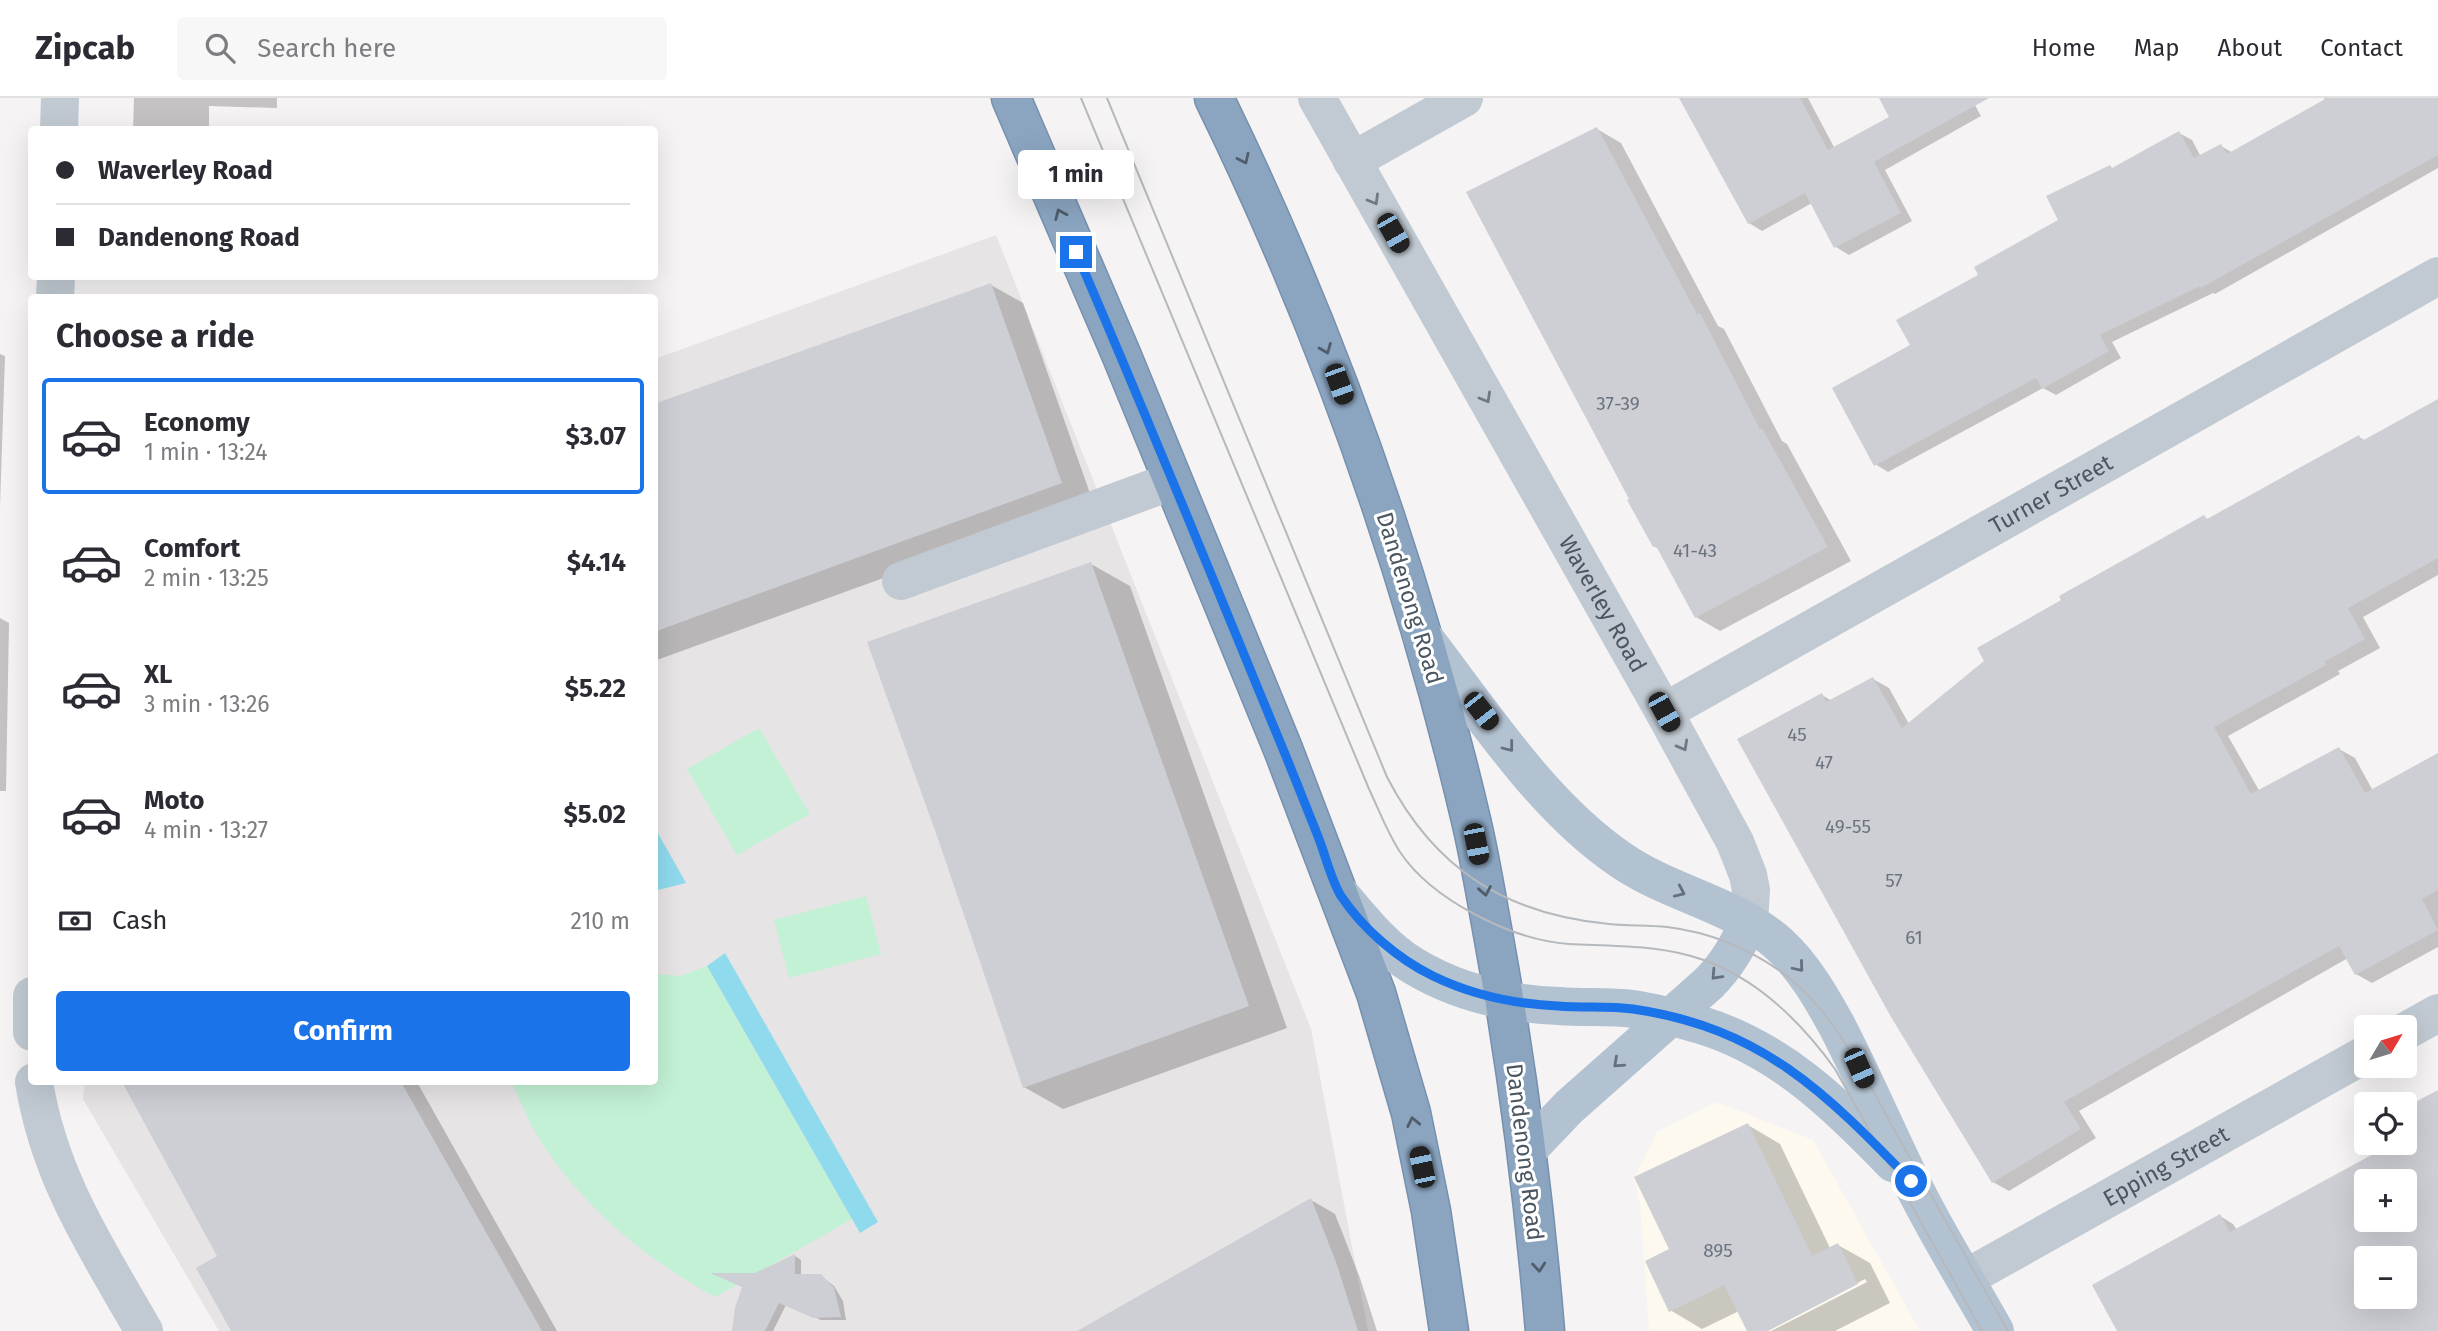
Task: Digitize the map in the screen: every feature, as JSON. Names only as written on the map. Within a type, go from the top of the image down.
[{"type":"highway","points":[[1011,98],[1121,354],[1283,749],[1376,993],[1411,1113],[1433,1224],[1449,1331]]},
{"type":"highway","name":"Dandenong Road","points":[[1214,98],[1300,286],[1339,384],[1378,491],[1422,635],[1472,822],[1505,1000],[1527,1151],[1545,1331]]},
{"type":"main road","points":[[1422,635],[1525,768],[1577,826],[1647,877],[1749,922],[1779,944],[1804,972],[1859,1068],[1911,1181],[1995,1331]]},
{"type":"main road","points":[[1340,894],[1374,934],[1412,965],[1465,989],[1505,1000],[1559,1006],[1633,1009],[1702,1026],[1738,1039],[1790,1068],[1821,1092],[1911,1181]]},
{"type":"main road","points":[[1527,1151],[1569,1107],[1722,969],[1738,946],[1749,922]]},
{"type":"street","points":[[59,126],[60,98]]},
{"type":"street","name":"Waverley Road","points":[[1317,98],[1664,712],[1739,853],[1751,890],[1749,922]]},
{"type":"street","points":[[1352,161],[1464,98]]},
{"type":"street","name":"Turner Street","points":[[1664,712],[2438,276]]},
{"type":"street","points":[[901,581],[1172,481]]},
{"type":"street","points":[[2417,1025],[2438,1013]]},
{"type":"street","name":"Epping Street","points":[[1966,1278],[2354,1061]]},
{"type":"street","points":[[35,1085],[44,1134],[60,1179],[144,1331]]},
{"type":"shaded area","points":[[996,235],[1311,1029],[1368,1331],[219,1331],[83,1099],[85,1085],[658,1085],[658,358]]},
{"type":"shaded area","points":[[1717,1102],[1813,1140],[1920,1331],[1649,1331],[1640,1203],[1634,1178],[1657,1132]]},
{"type":"green space","points":[[759,728],[810,814],[737,855],[687,769]]},
{"type":"green space","points":[[866,896],[881,954],[789,978],[774,920]]},
{"type":"green space","points":[[707,966],[852,1219],[715,1297],[663,1265],[615,1228],[593,1207],[537,1135],[512,1085],[658,1085],[658,974],[680,976]]},
{"type":"water","points":[[658,833],[686,883],[658,890]]},
{"type":"water","points":[[725,953],[878,1222],[860,1233],[707,966]]},
{"type":"building","points":[[1679,98],[1800,98],[1828,150],[1889,117],[1879,98],[1989,98],[1874,162],[1901,213],[1834,248],[1805,193],[1748,224]]},
{"type":"building","points":[[2327,98],[2438,98],[2438,155],[2201,288],[2200,286],[2100,335],[2109,351],[2042,389],[2036,378],[1874,466],[1832,388],[1910,345],[1896,320],[1978,275],[1974,267],[2058,220],[2046,196],[2110,165],[2112,168],[2179,131],[2194,158],[2221,144],[2227,154]]},
{"type":"building","points":[[1597,127],[1697,314],[1700,313],[1760,429],[1762,428],[1828,547],[1695,618],[1656,546],[1653,547],[1627,500],[1629,499],[1466,192]]},
{"type":"building","points":[[991,283],[1062,483],[658,631],[658,403]]},
{"type":"building","points":[[2438,399],[2438,558],[2348,608],[2365,639],[2324,662],[2326,665],[2214,727],[2251,794],[2339,747],[2365,793],[2438,753],[2438,890],[2422,899],[2438,930],[2355,975],[2339,946],[2191,1029],[2064,1102],[2081,1129],[1992,1183],[1891,1017],[1737,739],[1822,693],[1826,702],[1873,677],[1902,728],[1984,661],[1977,648],[2061,600],[2059,596],[2204,515],[2207,519],[2359,435],[2362,441]]},
{"type":"building","points":[[1091,562],[1249,1006],[1023,1088],[867,642]]},
{"type":"building","points":[[124,1085],[403,1085],[542,1331],[231,1331],[196,1268],[217,1256]]},
{"type":"building","points":[[2438,1090],[2438,1331],[2117,1331],[2092,1285],[2220,1214],[2230,1232],[2371,1155],[2417,1155],[2417,1101]]},
{"type":"building","points":[[1748,1123],[1812,1256],[1838,1243],[1858,1284],[1768,1331],[1747,1331],[1724,1285],[1669,1312],[1645,1261],[1669,1249],[1634,1177]]},
{"type":"building","points":[[1311,1198],[1336,1262],[1358,1331],[1077,1331]]},
{"type":"building","points":[[795,1254],[795,1274],[821,1274],[834,1288],[841,1317],[813,1318],[779,1303],[765,1331],[732,1331],[735,1308],[742,1287],[710,1273],[755,1273]]},
{"type":"tram line","points":[[1081,98],[1369,789],[1400,852],[1414,870],[1432,886],[1475,915],[1499,926],[1547,941],[1646,948],[1691,956],[1734,974],[1772,1000],[1806,1033],[1835,1069],[1982,1331]]},
{"type":"tram line","points":[[1107,98],[1387,777],[1406,810],[1427,838],[1451,862],[1477,882],[1506,898],[1572,919],[1667,927],[1712,937],[1754,955],[1780,971],[1800,988],[1834,1027],[1863,1072],[2008,1331]]},
{"type":"route","points":[[1076,252],[1121,354],[1340,894],[1374,934],[1412,965],[1483,995],[1542,1005],[1633,1009],[1702,1026],[1738,1039],[1790,1068],[1821,1092],[1911,1181]]}]
